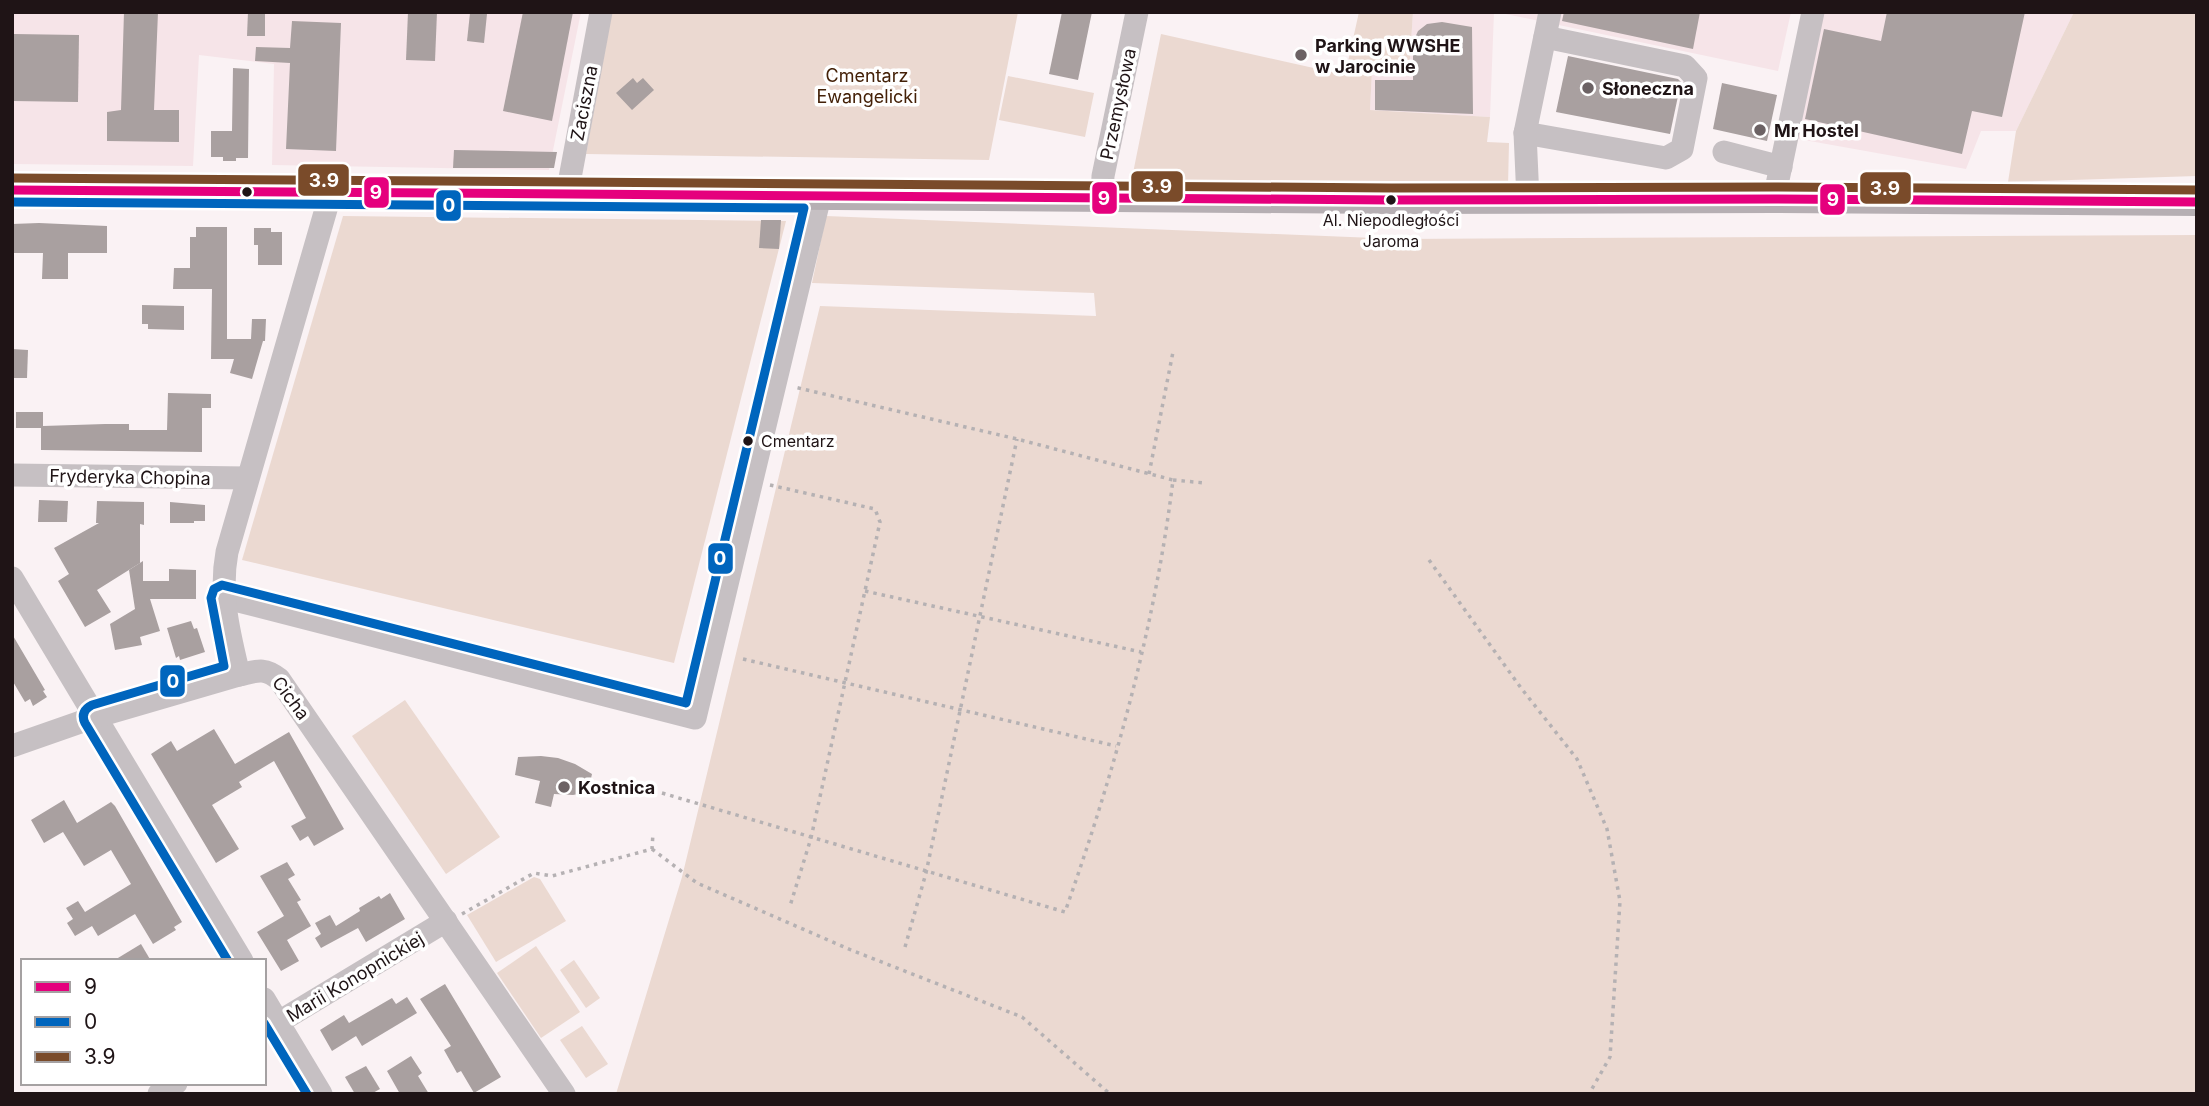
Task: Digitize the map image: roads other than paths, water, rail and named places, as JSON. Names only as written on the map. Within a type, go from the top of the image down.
[{"type":"main road","points":[[12,190],[1391,200],[2197,202]]},
{"type":"street","name":"Zaciszna","points":[[567,194],[601,12]]},
{"type":"street","name":"Przemysłowa","points":[[1102,197],[1103,176],[1137,12]]},
{"type":"street","points":[[1528,199],[1525,133],[1550,12]]},
{"type":"street","points":[[1774,199],[1813,12]]},
{"type":"street","points":[[1525,133],[1666,158],[1682,149],[1696,78],[1685,66],[1545,37]]},
{"type":"street","points":[[1724,152],[1781,167]]},
{"type":"street","points":[[239,675],[223,597],[223,573],[227,552],[331,192]]},
{"type":"street","points":[[223,597],[695,718],[820,196]]},
{"type":"street","name":"Fryderyka Chopina","points":[[12,475],[247,478]]},
{"type":"street","points":[[12,578],[241,959]]},
{"type":"street","name":"Cicha","points":[[12,746],[95,717],[239,675],[260,670],[270,671],[279,678],[456,923],[564,1094]]},
{"type":"street","name":"Marii Konopnickiej","points":[[272,1027],[456,923]]},
{"type":"street","points":[[266,1006],[272,1027],[321,1094]]},
{"type":"place","name":"Parking WWSHE w Jarocinie","points":[[1301,55]]},
{"type":"place","name":"Słoneczna","points":[[1588,88]]},
{"type":"place","name":"Mr Hostel","points":[[1760,130]]},
{"type":"place","name":"Al. Niepodległości Jaroma","points":[[1391,200]]},
{"type":"place","name":"Cmentarz","points":[[748,441]]},
{"type":"place","name":"Kostnica","points":[[564,787]]},
{"type":"park label","name":"Cmentarz Ewangelicki","points":[[867,85]]}]
